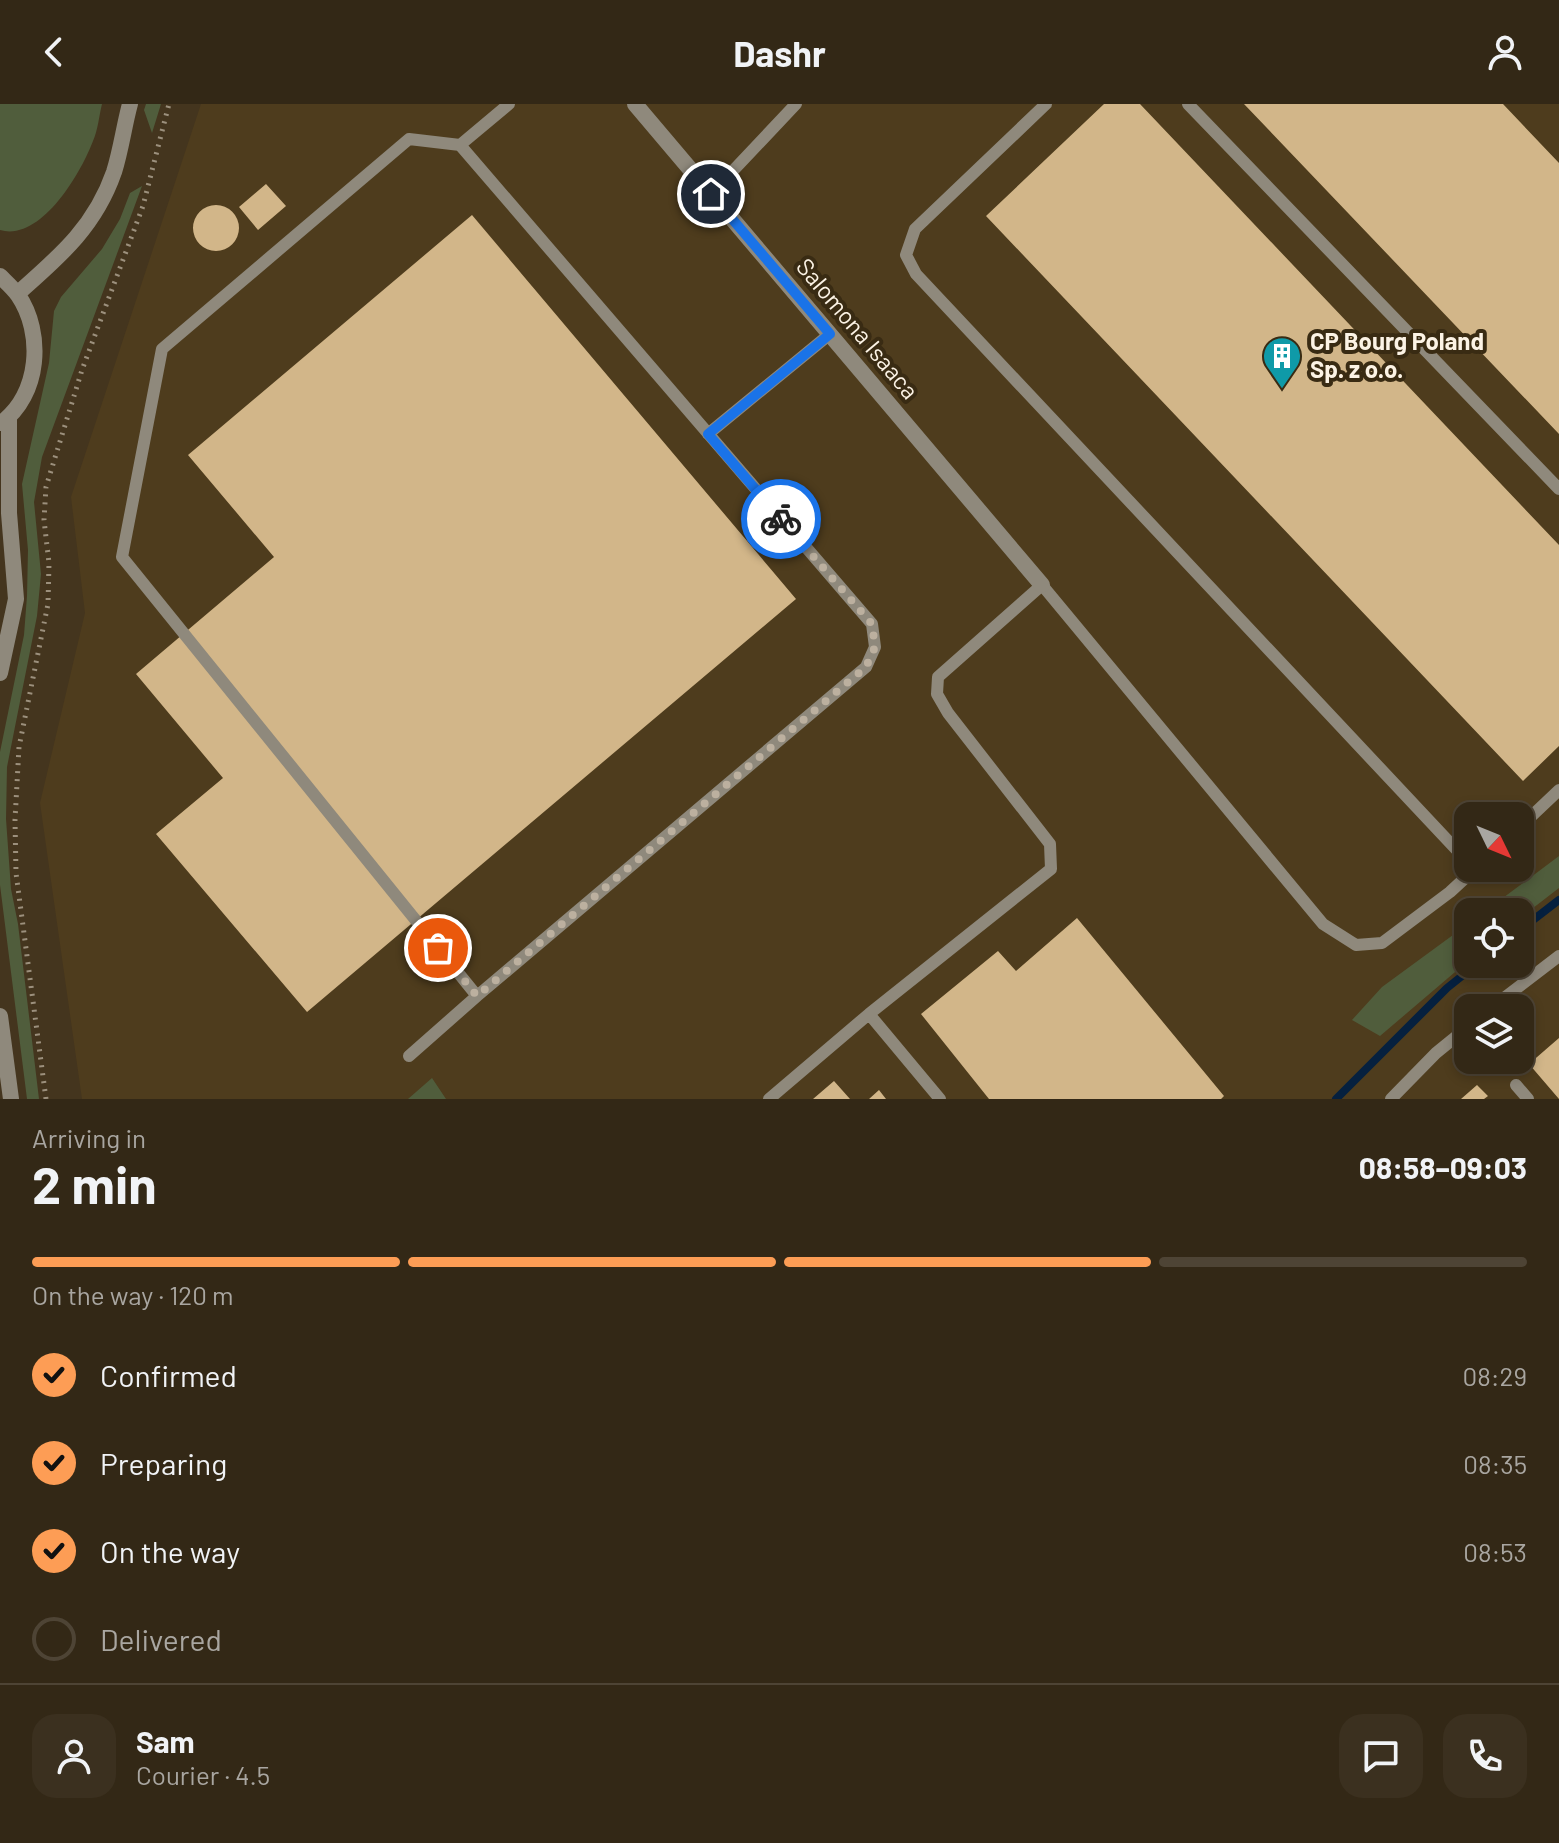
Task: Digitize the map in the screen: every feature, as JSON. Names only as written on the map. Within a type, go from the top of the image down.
[{"type":"street","points":[[17,294],[71,246],[98,207],[113,173],[130,104]]},
{"type":"street","name":"Salomona Isaaca","points":[[635,104],[1042,585]]},
{"type":"street","points":[[0,276],[17,294],[31,322],[35,361],[26,392],[4,421],[16,599],[0,673]]},
{"type":"street","points":[[0,1016],[11,1099]]},
{"type":"lane","points":[[460,145],[509,104]]},
{"type":"lane","points":[[1046,104],[915,229],[906,255],[916,274],[1454,847]]},
{"type":"lane","points":[[1188,104],[1559,489]]},
{"type":"lane","points":[[711,194],[787,107]]},
{"type":"lane","points":[[409,1056],[866,667],[875,647],[872,624],[460,145],[409,139],[162,349],[122,557],[477,996]]},
{"type":"lane","points":[[708,434],[830,334]]},
{"type":"lane","points":[[769,1099],[869,1014],[1051,869],[1050,844],[948,713],[937,694],[938,677],[1042,585],[1323,924],[1356,945],[1382,943],[1459,882]]},
{"type":"lane","points":[[1534,814],[1559,790]]},
{"type":"lane","points":[[1509,994],[1559,956]]},
{"type":"lane","points":[[869,1014],[940,1099]]},
{"type":"lane","points":[[1391,1099],[1454,1038]]},
{"type":"lane","points":[[1516,1085],[1528,1099]]},
{"type":"path","points":[[46,1099],[16,873],[15,820],[19,747],[48,604],[49,563],[44,520],[46,487],[82,370],[143,206],[169,104]]},
{"type":"shaded area","points":[[201,104],[1559,104],[1559,1099],[82,1099],[40,803],[85,613],[71,497]]},
{"type":"green space","points":[[0,104],[102,104],[95,137],[69,186],[44,216],[30,226],[15,231],[0,230]]},
{"type":"green space","points":[[146,104],[161,104],[152,133],[144,110]]},
{"type":"green space","points":[[142,186],[42,457],[34,502],[41,574],[37,616],[7,767],[6,819],[11,889],[39,1099],[27,1099],[0,885],[0,752],[24,635],[27,596],[28,550],[22,484],[49,363],[54,311],[61,297],[102,249],[120,219],[130,193]]},
{"type":"green space","points":[[1559,856],[1559,888],[1534,907],[1534,898],[1503,898],[1524,882],[1534,882],[1534,875]]},
{"type":"green space","points":[[1454,934],[1454,973],[1380,1036],[1352,1020],[1382,987]]},
{"type":"green space","points":[[432,1078],[446,1099],[408,1099]]},
{"type":"building","name":"CP Bourg Poland Sp. z o.o.","points":[[1104,104],[1140,104],[1559,545],[1559,746],[1523,781],[986,216]]},
{"type":"building","points":[[1244,104],[1503,104],[1559,163],[1559,434]]},
{"type":"building","points":[[266,184],[286,206],[258,230],[239,207]]},
{"type":"building","points":[[216,205],[232,212],[239,228],[232,244],[216,251],[200,244],[193,228],[200,212]]},
{"type":"building","points":[[472,215],[796,599],[307,1012],[156,834],[223,778],[136,674],[274,557],[188,455]]},
{"type":"building","points":[[1077,918],[1224,1096],[1221,1099],[989,1099],[921,1014],[998,951],[1016,971]]},
{"type":"building","points":[[1559,1038],[1559,1099],[1534,1070],[1534,1060]]},
{"type":"building","points":[[834,1081],[850,1099],[813,1099]]},
{"type":"building","points":[[1477,1085],[1488,1096],[1484,1099],[1461,1099]]},
{"type":"building","points":[[879,1090],[886,1099],[869,1099]]},
{"type":"waterway","points":[[1534,919],[1559,900]]},
{"type":"waterway","points":[[1336,1099],[1460,978]]},
{"type":"way so far","points":[[438,948],[477,996],[866,667],[875,647],[872,624],[781,519]]},
{"type":"place","name":"CP Bourg Poland Sp. z o.o.","points":[[1282,390]]},
{"type":"route","points":[[711,194],[830,334],[708,434],[781,519]]}]
